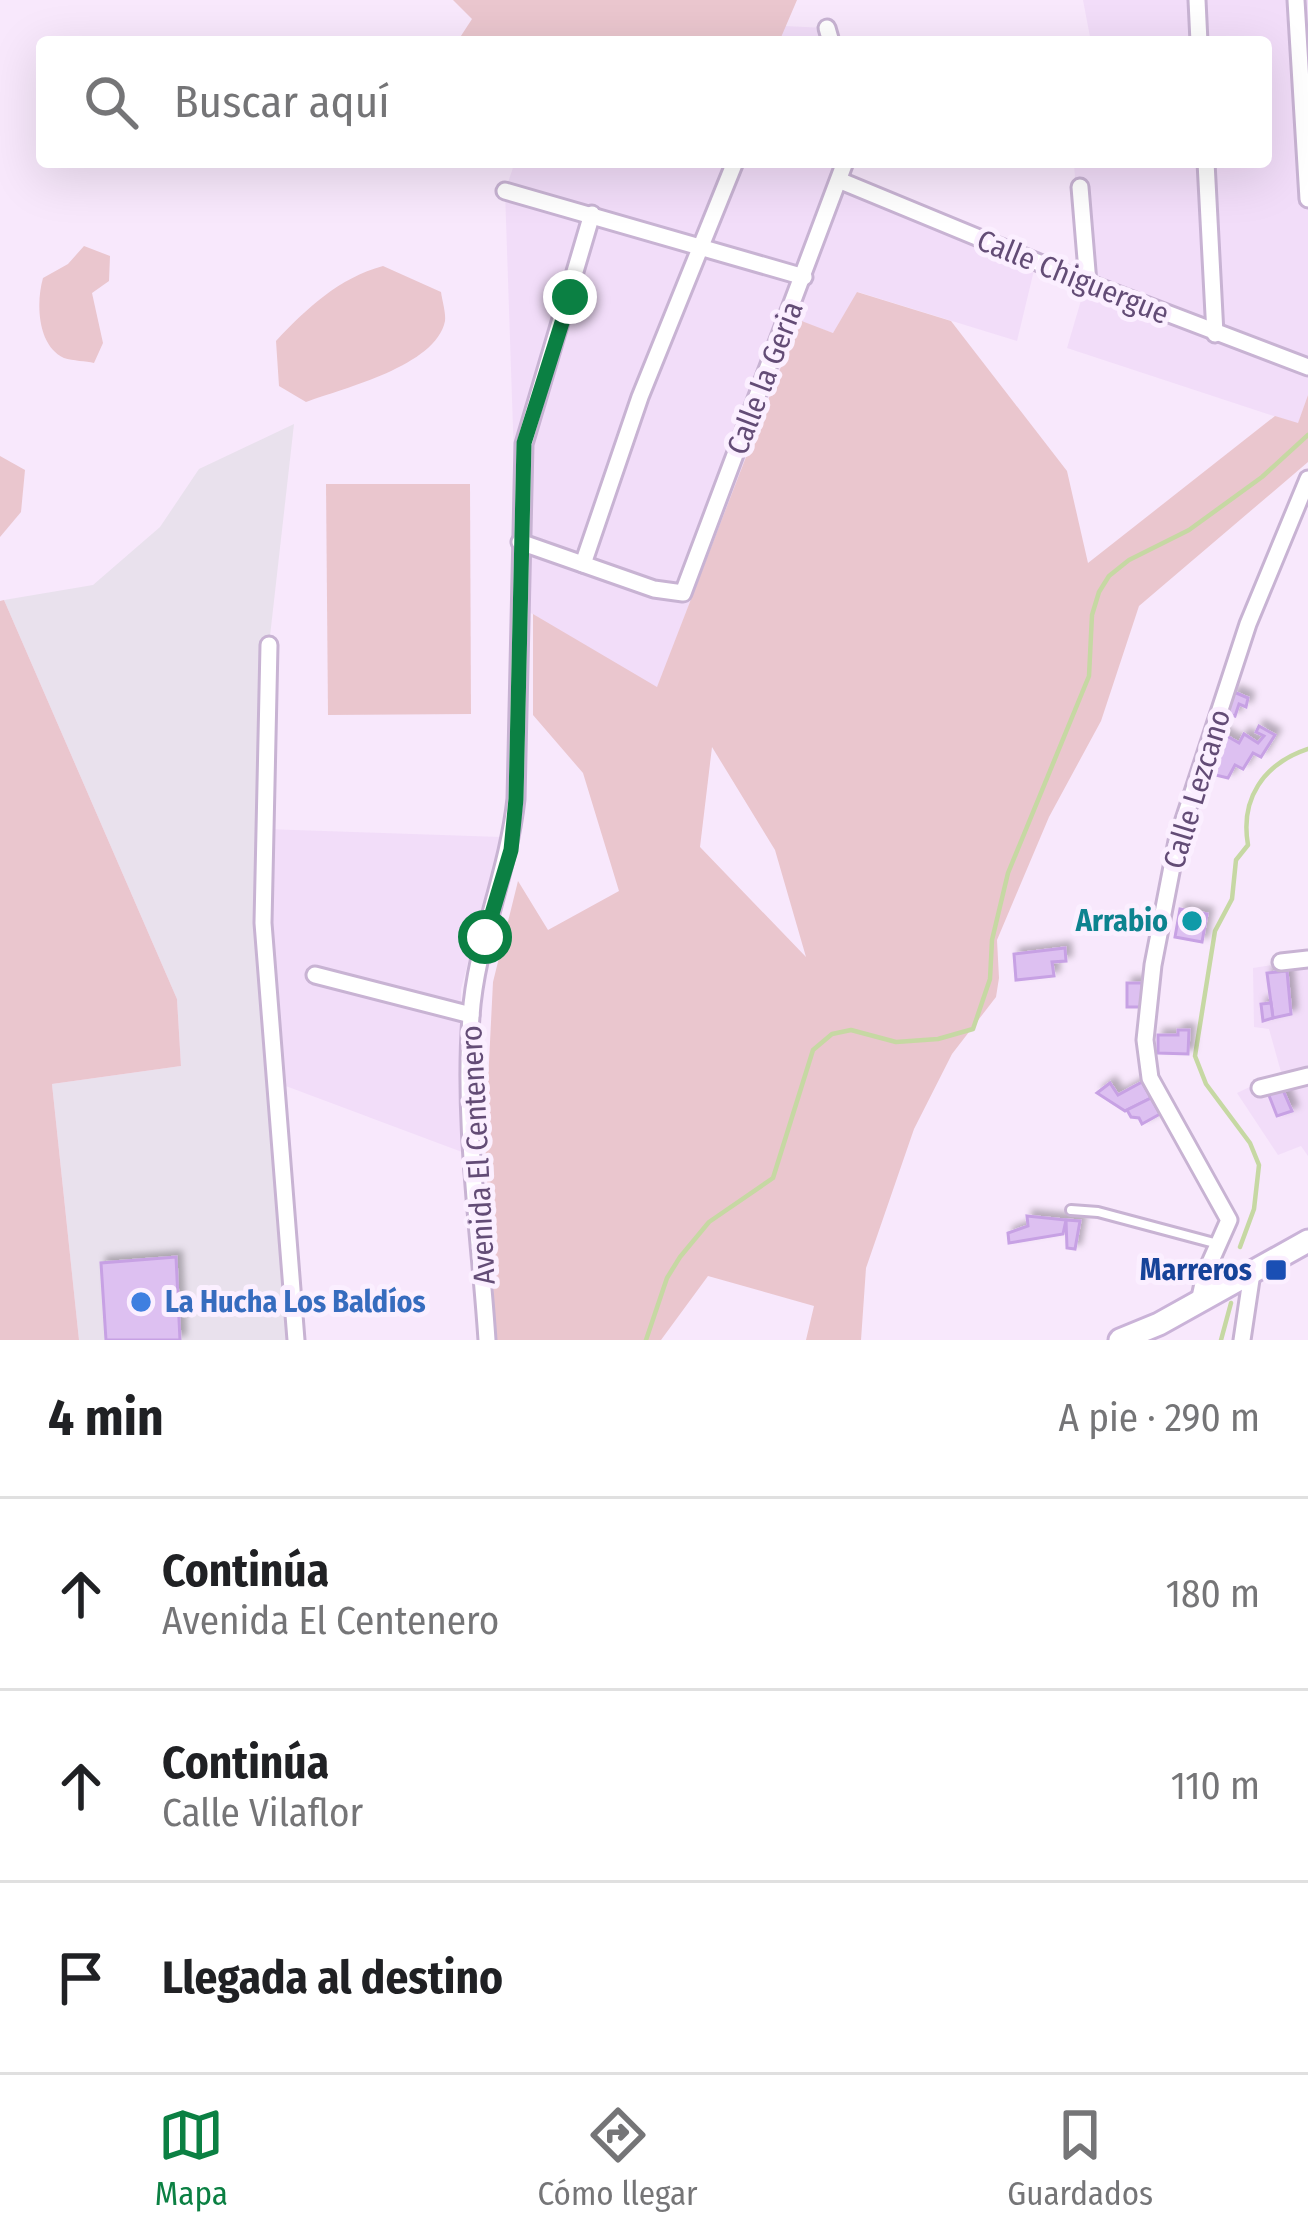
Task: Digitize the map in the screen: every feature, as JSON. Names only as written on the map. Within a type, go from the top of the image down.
[{"type":"main road","points":[[1120,1340],[1308,1241]]},
{"type":"street","points":[[1197,0],[1199,36]]},
{"type":"street","points":[[1296,0],[1308,199]]},
{"type":"street","points":[[520,542],[584,564],[640,397],[733,168]]},
{"type":"street","name":"Calle la Geria","points":[[584,564],[654,589],[682,593],[844,168]]},
{"type":"street","points":[[1206,168],[1215,334]]},
{"type":"street","name":"Calle Chiguergue","points":[[841,181],[1088,284],[1308,367]]},
{"type":"street","points":[[1079,188],[1088,284]]},
{"type":"street","points":[[505,191],[803,277]]},
{"type":"street","name":"Avenida El Centenero","points":[[488,1340],[472,1154],[471,1015],[485,937],[511,850],[516,799],[524,443],[592,214]]},
{"type":"street","name":"Calle Lezcano","points":[[1199,1302],[1204,1274],[1229,1220],[1150,1078],[1145,1040],[1151,984],[1177,841],[1248,624],[1308,479]]},
{"type":"street","points":[[269,645],[262,923],[296,1340]]},
{"type":"street","points":[[1281,962],[1308,959]]},
{"type":"street","points":[[316,975],[471,1015]]},
{"type":"street","points":[[1260,1088],[1308,1076]]},
{"type":"street","points":[[1242,1340],[1252,1273]]},
{"type":"lane","points":[[1071,1210],[1127,1219],[1218,1244]]},
{"type":"shaded area","points":[[453,0],[797,0],[782,36],[461,36],[472,19]]},
{"type":"shaded area","points":[[1083,0],[1308,0],[1308,395],[1298,424],[1067,348],[1082,297],[1074,168],[1272,168],[1272,36],[1090,36]]},
{"type":"shaded area","points":[[784,26],[827,28],[829,36],[781,36]]},
{"type":"shaded area","points":[[513,168],[844,168],[841,180],[1036,262],[1017,341],[858,292],[833,333],[799,321],[657,688],[519,606],[505,191]]},
{"type":"shaded area","points":[[84,246],[110,256],[109,281],[92,293],[103,343],[94,363],[55,352],[44,334],[39,311],[43,278],[68,264]]},
{"type":"shaded area","points":[[383,266],[441,292],[445,321],[438,337],[407,363],[306,402],[279,386],[276,341],[325,296]]},
{"type":"shaded area","points":[[857,292],[951,321],[1067,471],[1088,563],[1275,416],[1298,423],[1308,395],[1308,462],[1139,606],[1101,721],[1049,817],[997,940],[996,997],[952,1054],[914,1129],[866,1268],[861,1340],[806,1340],[814,1306],[708,1276],[661,1340],[496,1340],[485,1142],[493,982],[518,881],[548,930],[619,891],[583,773],[533,715],[533,614],[657,687],[799,320],[833,333]],"holes":[[[712,747],[775,850],[806,957],[700,847]]]},
{"type":"shaded area","points":[[294,424],[269,645],[263,923],[296,1340],[79,1340],[52,1084],[181,1066],[177,999],[4,600],[93,585],[160,527],[199,469]]},
{"type":"shaded area","points":[[0,456],[25,470],[21,512],[0,537]]},
{"type":"shaded area","points":[[326,484],[470,484],[471,714],[328,715]]},
{"type":"shaded area","points":[[4,600],[177,999],[181,1066],[52,1084],[79,1340],[0,1340],[0,601]]},
{"type":"shaded area","points":[[265,829],[501,837],[461,989],[462,1152],[275,1082]]},
{"type":"shaded area","points":[[1308,959],[1308,1156],[1301,1146],[1278,1155],[1237,1093],[1281,1072],[1269,1029],[1254,1027],[1253,968]]},
{"type":"building","points":[[1234,692],[1248,698],[1246,707],[1239,704],[1235,716],[1226,713]]},
{"type":"building","points":[[1259,726],[1275,735],[1261,757],[1253,753],[1243,769],[1235,765],[1228,778],[1207,773],[1220,732],[1239,743],[1244,734],[1258,743],[1264,736],[1256,732]]},
{"type":"building","name":"Arrabio","points":[[1180,909],[1207,914],[1202,942],[1175,937]]},
{"type":"building","points":[[1065,948],[1066,961],[1052,962],[1054,976],[1016,980],[1014,954]]},
{"type":"building","points":[[1287,971],[1291,1014],[1273,1018],[1267,973]]},
{"type":"building","points":[[1127,983],[1142,983],[1142,1007],[1127,1007]]},
{"type":"building","points":[[1271,1003],[1273,1018],[1263,1021],[1261,1004]]},
{"type":"building","points":[[1178,1030],[1189,1030],[1188,1054],[1158,1053],[1158,1035],[1178,1035]]},
{"type":"building","points":[[1142,1082],[1151,1098],[1125,1111],[1097,1093],[1110,1083],[1118,1095]]},
{"type":"building","points":[[1282,1088],[1292,1111],[1277,1116],[1268,1093]]},
{"type":"building","points":[[1151,1098],[1160,1114],[1142,1124],[1131,1117],[1127,1110]]},
{"type":"building","points":[[1027,1216],[1066,1220],[1063,1234],[1009,1243],[1008,1233],[1028,1226]]},
{"type":"building","points":[[1066,1220],[1080,1221],[1075,1249],[1067,1248]]},
{"type":"building","name":"La Hucha Los Baldíos","points":[[176,1257],[180,1340],[106,1340],[101,1263]]},
{"type":"waterway","points":[[646,1340],[667,1278],[680,1257],[709,1222],[773,1178],[813,1050],[832,1034],[851,1030],[896,1042],[938,1039],[973,1029],[990,979],[992,940],[1008,873],[1089,676],[1092,615],[1099,592],[1109,576],[1129,560],[1189,530],[1262,477],[1308,435]]},
{"type":"waterway","points":[[1240,1247],[1254,1209],[1259,1165],[1250,1143],[1206,1084],[1195,1056],[1215,931],[1232,899],[1236,860],[1248,845],[1252,798],[1267,774],[1308,749]]},
{"type":"waterway","points":[[1221,1340],[1231,1303]]},
{"type":"place","name":"Arrabio","points":[[1192,921]]},
{"type":"place","name":"Marreros","points":[[1276,1270]]},
{"type":"place","name":"La Hucha Los Baldíos","points":[[141,1302]]},
{"type":"route","points":[[485,937],[511,850],[516,799],[524,443],[570,297]]}]
